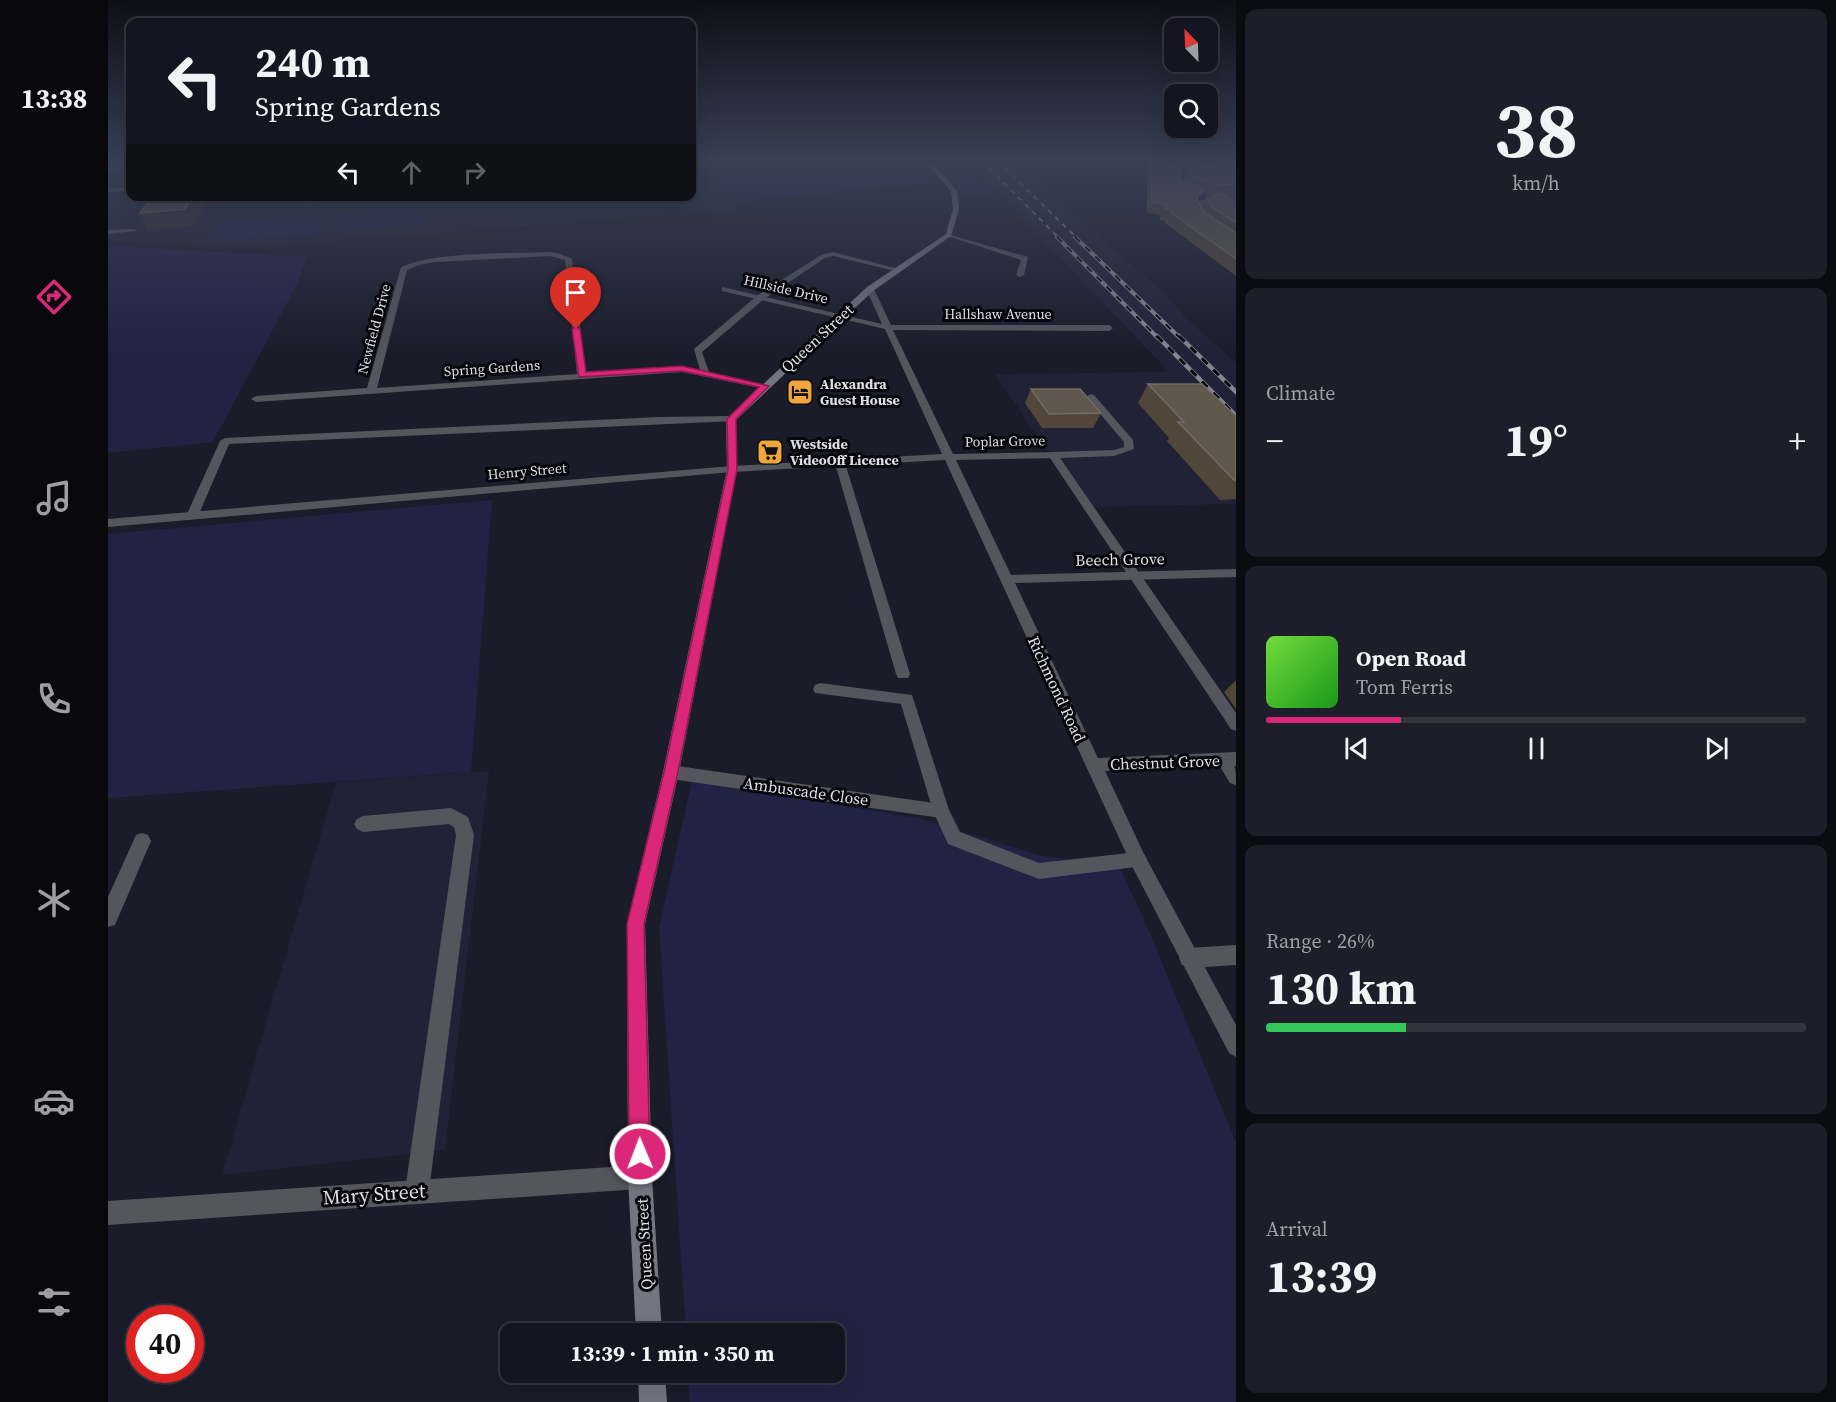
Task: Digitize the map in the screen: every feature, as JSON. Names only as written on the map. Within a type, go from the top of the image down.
[{"type":"street","points":[[954,223],[949,235],[1025,259],[1020,275]]},
{"type":"street","points":[[1209,223],[1236,244]]},
{"type":"street","points":[[108,232],[134,231]]},
{"type":"street","name":"Queen Street","points":[[648,1323],[640,1177],[636,924],[671,772],[732,469],[731,419],[870,289],[949,235]]},
{"type":"street","name":"Newfield Drive","points":[[371,391],[404,269],[417,263],[435,260],[550,254],[568,259],[582,375]]},
{"type":"street","points":[[704,372],[697,351],[761,297],[826,254],[899,270]]},
{"type":"street","name":"Hillside Drive","points":[[725,289],[841,316]]},
{"type":"street","name":"Richmond Road","points":[[870,289],[1138,860],[1236,1046]]},
{"type":"street","points":[[841,316],[886,327]]},
{"type":"street","name":"Hallshaw Avenue","points":[[886,327],[1109,328]]},
{"type":"street","name":"Spring Gardens","points":[[256,399],[682,369],[765,386]]},
{"type":"street","name":"Poplar Grove","points":[[949,457],[1114,453],[1129,448],[1129,442],[1091,397]]},
{"type":"street","points":[[193,514],[225,441],[659,420],[731,419]]},
{"type":"street","points":[[1057,455],[1133,576],[1236,725]]},
{"type":"street","name":"Henry Street","points":[[108,523],[732,469],[949,457]]},
{"type":"street","points":[[840,463],[903,674]]},
{"type":"street","name":"Beech Grove","points":[[1005,579],[1236,573]]},
{"type":"street","points":[[820,689],[907,699],[941,811],[954,838],[1039,871],[1138,860]]},
{"type":"street","points":[[1230,759],[1236,778]]},
{"type":"street","name":"Chestnut Grove","points":[[1093,765],[1230,759]]},
{"type":"street","name":"Ambuscade Close","points":[[671,772],[941,811]]},
{"type":"street","points":[[363,825],[451,816],[462,822],[465,835],[417,1191]]},
{"type":"street","points":[[108,918],[142,841]]},
{"type":"street","points":[[1190,958],[1236,955]]},
{"type":"street","name":"Mary Street","points":[[108,1213],[640,1177]]},
{"type":"street","points":[[652,1383],[653,1402]]},
{"type":"shaded area","points":[[108,223],[560,223],[249,247],[108,240]]},
{"type":"shaded area","points":[[218,223],[322,223],[318,235],[206,242]]},
{"type":"shaded area","points":[[334,223],[364,223],[363,229],[332,232]]},
{"type":"shaded area","points":[[367,223],[397,223],[397,227],[366,229]]},
{"type":"shaded area","points":[[401,223],[426,223],[426,224],[401,226]]},
{"type":"shaded area","points":[[1027,223],[1083,223],[1165,293],[1184,316],[1236,363],[1236,504],[1089,507],[995,374],[1169,372]]},
{"type":"shaded area","points":[[108,246],[307,257],[296,286],[213,442],[108,453]]},
{"type":"shaded area","points":[[492,500],[471,772],[108,798],[108,534]]},
{"type":"shaded area","points":[[489,771],[445,1150],[222,1175],[336,782]]},
{"type":"shaded area","points":[[692,781],[918,818],[1042,856],[1119,866],[1146,924],[1236,1142],[1236,1402],[690,1402],[689,1383],[845,1383],[845,1323],[685,1323],[659,927]]},
{"type":"building","points":[[1186,223],[1221,223],[1236,233],[1236,259]]},
{"type":"building","points":[[1148,384],[1202,384],[1236,416],[1236,480],[1178,422],[1184,422]]},
{"type":"building","points":[[1031,389],[1080,389],[1101,413],[1049,414]]},
{"type":"railway","points":[[1044,223],[1059,238]]},
{"type":"railway","points":[[1062,223],[1077,238]]},
{"type":"railway","points":[[1057,237],[1158,338]]},
{"type":"railway","points":[[1075,237],[1180,338]]},
{"type":"railway","points":[[1157,336],[1236,416]]},
{"type":"railway","points":[[1179,336],[1236,392]]},
{"type":"place","name":"Alexandra Guest House","points":[[800,392]]},
{"type":"place","name":"Westside VideoOff Licence","points":[[770,452]]},
{"type":"route","points":[[576,329],[582,375],[682,369],[765,386],[731,419],[732,469],[671,772],[636,924],[640,1154]]}]
